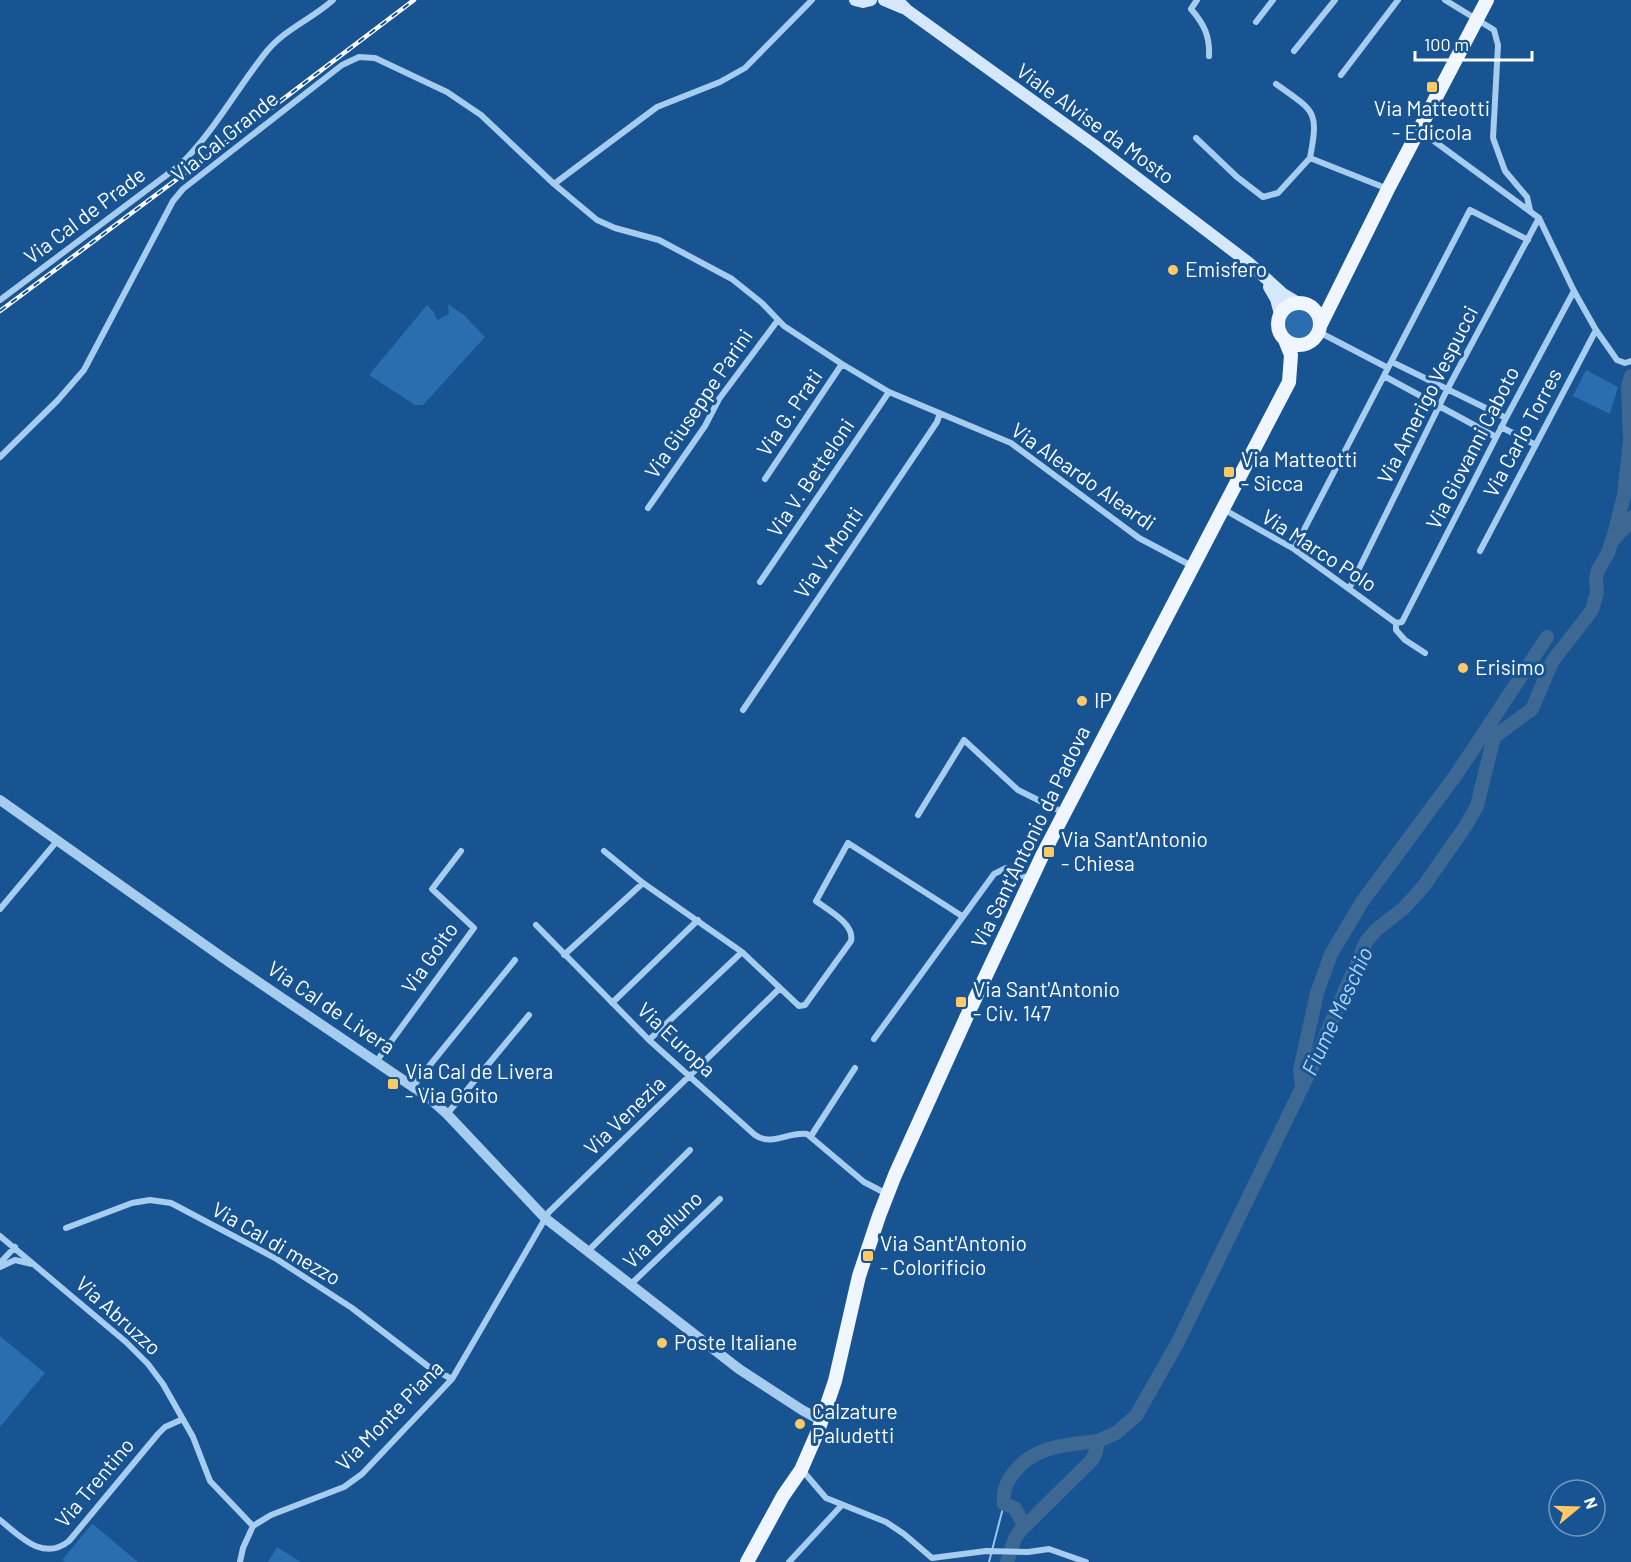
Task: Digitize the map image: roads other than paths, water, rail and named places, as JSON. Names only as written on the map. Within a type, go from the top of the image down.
[{"type":"main road","points":[[855,0],[863,2],[871,0]]},
{"type":"main road","name":"Viale Alvise da Mosto","points":[[884,0],[907,10]]},
{"type":"main road","name":"Viale Alvise da Mosto","points":[[897,0],[907,10],[1250,262],[1276,299],[1280,314]]},
{"type":"main road","points":[[1285,340],[1295,345],[1308,344],[1320,330],[1340,284],[1388,189],[1487,0]]},
{"type":"main road","name":"Viale Alvise da Mosto","points":[[1258,272],[1283,294],[1303,303]]},
{"type":"main road","points":[[1290,379],[1291,356],[1285,340],[1279,333],[1280,314],[1287,306],[1323,299],[1340,284]]},
{"type":"main road","points":[[1303,303],[1318,313],[1320,330]]},
{"type":"main road","name":"Via Sant'Antonio da Padova","points":[[747,1562],[783,1496],[801,1470],[822,1420],[835,1381],[859,1276],[886,1194],[1030,880],[1290,379],[1301,351],[1308,344]]},
{"type":"street","name":"Via Cal de Prade","points":[[0,300],[180,165],[200,143],[267,50],[284,34],[333,0]]},
{"type":"street","points":[[554,184],[657,107],[720,82],[745,68],[812,0]]},
{"type":"street","points":[[1197,0],[1191,9],[1207,32],[1210,44],[1209,56]]},
{"type":"street","points":[[1256,22],[1273,0]]},
{"type":"street","points":[[1294,51],[1335,0]]},
{"type":"street","points":[[1341,75],[1398,0]]},
{"type":"street","points":[[1446,0],[1494,30],[1498,45],[1493,138],[1505,171],[1527,197],[1530,211]]},
{"type":"street","name":"Via Cal Grande","points":[[0,457],[57,401],[84,370],[173,201],[183,189],[350,61],[364,57],[379,59],[447,92],[486,119],[554,184]]},
{"type":"street","points":[[1196,138],[1237,177],[1263,197],[1278,193],[1310,158],[1315,130],[1311,113],[1306,105],[1276,84]]},
{"type":"street","points":[[1419,130],[1539,218],[1574,291],[1596,330],[1617,360],[1625,363],[1631,361]]},
{"type":"street","points":[[1310,158],[1388,189]]},
{"type":"street","name":"Via Aleardo Aleardi","points":[[554,184],[597,220],[615,228],[659,240],[738,282],[793,333],[889,392],[1016,446],[1131,532],[1193,567]]},
{"type":"street","points":[[1294,549],[1470,210],[1528,240]]},
{"type":"street","name":"Via Amerigo Vespucci","points":[[1349,589],[1447,390],[1539,218]]},
{"type":"street","name":"Via Giovanni Caboto","points":[[1399,622],[1574,291]]},
{"type":"street","name":"Via Giuseppe Parini","points":[[648,508],[705,426],[719,399],[778,320]]},
{"type":"street","points":[[1320,330],[1506,418]]},
{"type":"street","name":"Via Carlo Torres","points":[[1480,551],[1596,330]]},
{"type":"street","name":"Via G. Prati","points":[[765,479],[842,364]]},
{"type":"street","points":[[1384,376],[1496,437]]},
{"type":"street","name":"Via V. Betteloni","points":[[760,582],[889,392]]},
{"type":"street","name":"Via V. Monti","points":[[743,710],[937,422],[940,414]]},
{"type":"street","points":[[1501,427],[1536,444]]},
{"type":"street","name":"Via Marco Polo","points":[[1223,509],[1294,549],[1399,622],[1396,630],[1405,640],[1425,653]]},
{"type":"street","points":[[918,816],[964,740],[1018,790],[1064,813]]},
{"type":"street","name":"Via Cal de Livera","points":[[0,800],[287,1003],[413,1086],[447,1114],[545,1218],[739,1369],[802,1410],[822,1420]]},
{"type":"street","points":[[0,909],[57,841]]},
{"type":"street","points":[[604,851],[643,883],[742,952],[800,1006],[805,1005],[853,936],[849,927],[816,901],[849,843],[962,916]]},
{"type":"street","name":"Via Goito","points":[[376,1062],[474,928],[432,889],[461,851]]},
{"type":"street","points":[[873,1039],[962,916],[998,871],[1009,869],[1030,880]]},
{"type":"street","points":[[564,955],[643,883]]},
{"type":"street","points":[[612,1003],[698,920]]},
{"type":"street","name":"Via Europa","points":[[536,925],[649,1040],[760,1138],[770,1140],[803,1133],[811,1136]]},
{"type":"street","points":[[649,1040],[742,952]]},
{"type":"street","points":[[413,1086],[515,960]]},
{"type":"street","name":"Via Venezia","points":[[545,1218],[780,988]]},
{"type":"street","points":[[447,1114],[529,1015]]},
{"type":"street","points":[[855,1068],[811,1136],[864,1182],[886,1194]]},
{"type":"street","points":[[588,1251],[690,1150]]},
{"type":"street","name":"Via Belluno","points":[[630,1285],[720,1199]]},
{"type":"street","name":"Via Cal di mezzo","points":[[66,1228],[132,1203],[150,1200],[171,1203],[275,1258],[352,1308],[429,1367],[452,1379]]},
{"type":"street","name":"Via Monte Piana","points":[[253,1526],[271,1515],[344,1488],[362,1474],[452,1379],[545,1218]]},
{"type":"street","name":"Via Abruzzo","points":[[0,1236],[144,1359],[163,1384],[196,1443],[210,1481],[253,1526]]},
{"type":"street","points":[[0,1265],[15,1247]]},
{"type":"street","points":[[0,1265],[15,1260],[35,1266]]},
{"type":"street","name":"Via Trentino","points":[[0,1520],[34,1548],[46,1551],[59,1548],[69,1541],[158,1434],[165,1427],[183,1419]]},
{"type":"street","points":[[801,1470],[825,1498],[886,1522],[934,1560],[990,1551],[1054,1550],[1086,1562]]},
{"type":"street","points":[[789,1562],[841,1506]]},
{"type":"street","points":[[240,1562],[253,1526]]},
{"type":"waterway","name":"Fiume Meschio","points":[[1007,1562],[1015,1538],[1021,1530],[1092,1460],[1098,1441],[1116,1433],[1136,1416],[1178,1342],[1311,1069],[1366,942],[1376,930],[1404,908],[1423,887],[1465,827],[1477,806],[1494,737],[1532,709],[1552,662],[1592,610],[1597,593],[1598,570],[1608,553],[1624,495],[1630,440],[1628,387],[1631,376]]},
{"type":"waterway","points":[[1614,539],[1631,518]]},
{"type":"waterway","points":[[1302,1086],[1300,1070],[1317,993],[1331,954],[1362,902],[1458,772],[1547,637]]},
{"type":"waterway","points":[[1024,1526],[1015,1508],[1004,1504],[1006,1486],[1016,1470],[1033,1455],[1043,1451],[1064,1445],[1098,1441]]},
{"type":"waterway","points":[[989,1562],[1004,1504]]},
{"type":"railway","points":[[0,311],[414,0]]},
{"type":"place","name":"Via Matteotti - Edicola","points":[[1432,87]]},
{"type":"place","name":"Emisfero","points":[[1173,270]]},
{"type":"place","name":"Via Matteotti - Sicca","points":[[1229,472]]},
{"type":"place","name":"Erisimo","points":[[1463,668]]},
{"type":"place","name":"IP","points":[[1082,701]]},
{"type":"place","name":"Via Sant'Antonio - Chiesa","points":[[1049,852]]},
{"type":"place","name":"Via Sant'Antonio - Civ. 147","points":[[961,1002]]},
{"type":"place","name":"Via Cal de Livera - Via Goito","points":[[393,1084]]},
{"type":"place","name":"Via Sant'Antonio - Colorificio","points":[[868,1256]]},
{"type":"place","name":"Poste Italiane","points":[[662,1343]]},
{"type":"place","name":"Calzature Paludetti","points":[[800,1424]]}]
